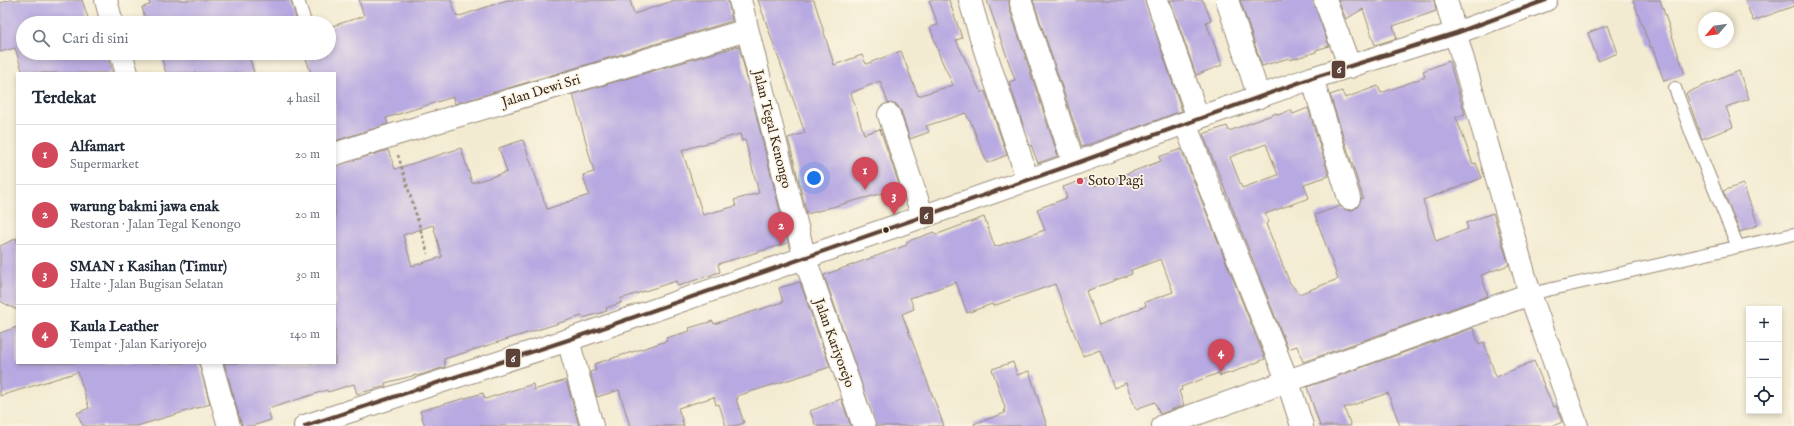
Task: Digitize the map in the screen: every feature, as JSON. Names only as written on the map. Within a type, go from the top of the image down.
[{"type":"street","points":[[106,0],[110,16]]},
{"type":"street","name":"Jalan Tegal Kenongo","points":[[740,0],[805,259]]},
{"type":"street","points":[[970,0],[1028,179]]},
{"type":"street","points":[[1157,0],[1214,201],[1288,382],[1302,426]]},
{"type":"street","points":[[1227,0],[1259,97]]},
{"type":"street","points":[[1325,0],[1350,67]]},
{"type":"street","points":[[1446,0],[1463,64],[1530,294],[1577,426]]},
{"type":"street","points":[[305,426],[568,340],[805,259],[1312,78],[1456,33],[1546,0]]},
{"type":"street","points":[[1021,3],[1074,164]]},
{"type":"street","name":"Jalan Dewi Sri","points":[[336,154],[393,135],[747,30]]},
{"type":"street","points":[[123,60],[127,72]]},
{"type":"street","points":[[1312,78],[1349,198]]},
{"type":"street","points":[[889,116],[923,216]]},
{"type":"street","name":"Jalan Kariyorejo","points":[[805,259],[864,426]]},
{"type":"street","points":[[1163,426],[1530,294]]},
{"type":"street","points":[[568,340],[592,426]]},
{"type":"street","points":[[211,364],[229,426]]},
{"type":"lane","points":[[298,0],[303,16]]},
{"type":"lane","points":[[1675,88],[1691,132],[1738,247]]},
{"type":"lane","points":[[1530,294],[1794,234]]},
{"type":"path","points":[[393,135],[410,199],[428,254]]},
{"type":"building","points":[[9,0],[82,0],[87,16],[16,16],[16,51],[15,48],[0,52],[0,3]]},
{"type":"building","points":[[149,0],[291,0],[295,16],[144,16],[142,7],[150,5]]},
{"type":"building","points":[[359,0],[451,0],[457,17],[507,0],[630,0],[634,14],[675,0],[728,0],[732,21],[455,104],[453,97],[386,118],[388,124],[336,141],[336,72],[311,72],[306,60],[336,60],[336,25],[364,16]]},
{"type":"building","points":[[758,0],[814,0],[834,65],[862,55],[866,64],[901,51],[918,96],[953,85],[940,57],[930,27],[938,25],[929,0],[949,0],[962,38],[956,40],[981,93],[985,91],[1007,155],[987,163],[966,113],[926,126],[929,132],[910,139],[901,111],[897,105],[888,103],[880,81],[851,93],[864,134],[880,129],[902,193],[892,197],[890,191],[807,214],[788,138],[805,133]]},
{"type":"building","points":[[987,0],[1009,0],[1009,7],[1058,156],[1038,163],[1031,145],[1030,146],[1009,82],[1015,80]]},
{"type":"building","points":[[1033,0],[1145,0],[1182,111],[1082,147]]},
{"type":"building","points":[[1170,0],[1203,0],[1211,20],[1206,22],[1222,65],[1196,75]]},
{"type":"building","points":[[1240,0],[1313,0],[1329,46],[1316,50],[1316,52],[1290,60],[1289,58],[1262,66]]},
{"type":"building","points":[[1338,0],[1434,0],[1436,11],[1393,26],[1397,38],[1375,45],[1363,9],[1346,19]]},
{"type":"building","points":[[1633,0],[1660,0],[1685,74],[1664,81]]},
{"type":"building","points":[[1745,0],[1794,0],[1794,6],[1753,21]]},
{"type":"building","points":[[1608,25],[1618,53],[1598,61],[1588,33]]},
{"type":"building","points":[[739,46],[788,243],[718,264],[720,272],[678,286],[676,281],[620,299],[621,303],[606,308],[607,311],[583,318],[582,316],[444,359],[445,367],[417,376],[385,383],[386,386],[357,394],[354,384],[328,392],[327,390],[268,409],[271,420],[252,426],[242,426],[224,364],[336,364],[336,166],[388,150],[395,169],[461,148],[472,183],[507,172],[499,148],[523,140],[547,209],[589,195],[583,175],[594,172],[573,94]],"holes":[[[740,134],[742,141],[745,140],[759,193],[734,200],[736,206],[703,215],[682,150]],[[433,225],[442,257],[412,266],[403,235]]]},
{"type":"building","points":[[19,60],[109,60],[113,72],[23,72]]},
{"type":"building","points":[[162,60],[250,60],[254,72],[166,72]]},
{"type":"building","points":[[1449,61],[1465,114],[1456,117],[1473,164],[1476,163],[1482,178],[1423,200],[1436,241],[1468,229],[1466,223],[1493,213],[1509,265],[1481,275],[1488,296],[1303,362],[1297,346],[1288,349],[1203,134],[1227,126],[1229,131],[1277,113],[1278,115],[1291,110],[1293,114],[1308,108],[1329,176],[1304,184],[1309,198],[1265,214],[1269,222],[1266,224],[1290,283],[1299,294],[1338,279],[1315,215],[1340,206],[1346,210],[1353,210],[1358,206],[1363,198],[1330,95],[1342,91],[1345,98],[1378,86],[1381,93],[1425,77],[1423,71]],"holes":[[[1266,144],[1278,175],[1242,188],[1230,157]]]},
{"type":"building","points":[[1739,71],[1749,99],[1726,107],[1733,127],[1702,139],[1686,93]]},
{"type":"building","points":[[1181,149],[1265,359],[1236,371],[1220,376],[1219,373],[1181,387],[1182,390],[1179,391],[1184,405],[1160,414],[1155,402],[1136,409],[1126,383],[1114,388],[1100,350],[1083,356],[1055,284],[993,306],[992,304],[967,313],[956,282],[910,298],[914,309],[902,314],[944,426],[876,426],[824,275],[907,245],[906,242],[934,232],[935,235],[984,217],[995,247],[1045,230],[1037,209],[1067,198],[1063,187],[1091,177],[1094,186],[1161,161],[1159,157]],"holes":[[[1161,259],[1173,292],[1145,302],[1146,306],[1099,325],[1086,291],[1132,274],[1131,270]]]},
{"type":"building","points":[[1743,184],[1758,225],[1740,232],[1723,191]]},
{"type":"building","points":[[16,238],[16,309],[0,301],[0,246]]},
{"type":"building","points":[[800,282],[830,367],[737,396],[738,399],[736,399],[744,423],[734,426],[726,426],[719,404],[716,405],[714,397],[678,408],[684,426],[630,426],[619,390],[597,397],[590,372],[596,370],[594,364],[667,341],[666,338],[690,331],[689,328],[713,321],[714,324],[783,302],[779,288]]},
{"type":"building","points":[[16,327],[16,364],[199,364],[210,404],[137,426],[83,426],[77,413],[89,408],[78,372],[0,396],[0,333]]},
{"type":"building","points":[[1473,328],[1479,344],[1484,342],[1496,377],[1534,361],[1553,407],[1556,406],[1562,422],[1553,426],[1400,426],[1388,393],[1344,408],[1351,426],[1320,426],[1307,387]]},
{"type":"building","points":[[1013,362],[1017,375],[1029,371],[1047,426],[974,426],[974,424],[1005,413],[1005,408],[992,369]]},
{"type":"building","points":[[566,380],[579,426],[425,426],[420,411],[483,393],[485,399],[533,384],[534,390]]},
{"type":"building","points":[[841,399],[851,426],[816,426],[810,411]]},
{"type":"transit line","name":"6","points":[[305,426],[568,340],[1074,164],[1312,78],[1456,33],[1546,0]]},
{"type":"place","name":"Soto Pagi","points":[[1080,181]]},
{"type":"place","name":"Alfamart","points":[[865,190]]},
{"type":"place","name":"SMAN 1 Kasihan (Timur)","points":[[894,215]]},
{"type":"place","name":"warung bakmi jawa enak","points":[[781,245]]},
{"type":"place","name":"Kaula Leather","points":[[1221,372]]}]
